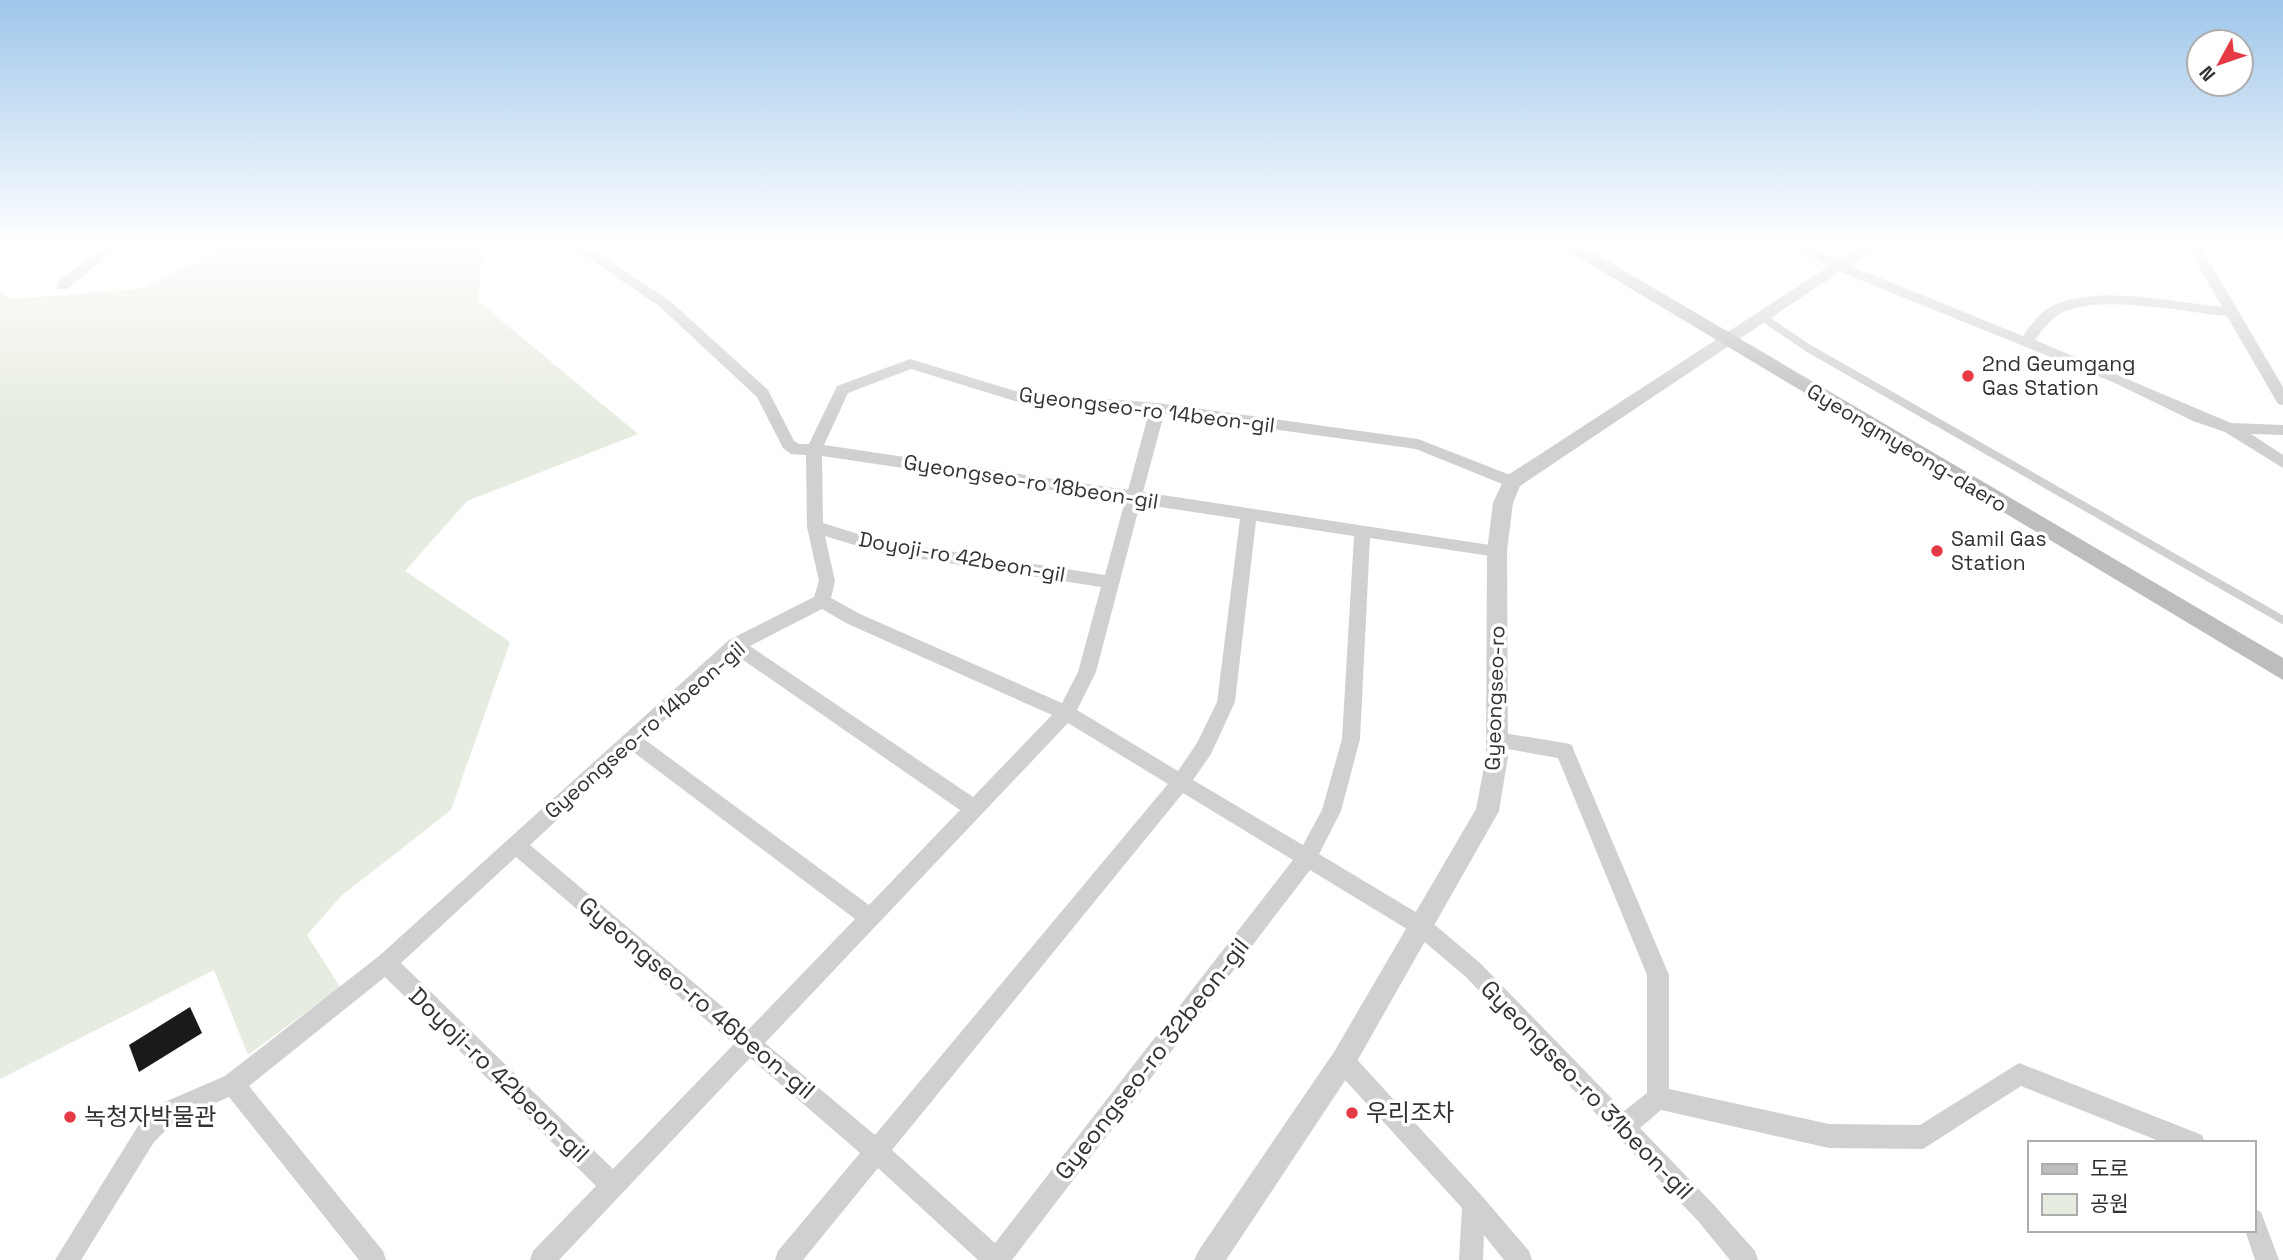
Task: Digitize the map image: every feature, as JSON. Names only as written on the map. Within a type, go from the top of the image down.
[{"type":"main road","name":"Gyeongmyeong-daero","points":[[1666,305],[2283,670]]},
{"type":"street","name":"Gyeongseo-ro 18beon-gil","points":[[666,305],[763,394],[788,444],[796,450],[814,449],[1497,551]]},
{"type":"street","points":[[1512,482],[1781,305]]},
{"type":"street","points":[[1933,305],[2120,380],[2199,417],[2230,428],[2283,462]]},
{"type":"street","points":[[2026,342],[2044,319],[2059,308],[2070,305]]},
{"type":"street","points":[[2135,305],[2233,312]]},
{"type":"street","points":[[2229,305],[2283,400]]},
{"type":"street","name":"Gyeongseo-ro 14beon-gil","points":[[67,1260],[146,1134],[168,1112],[233,1084],[386,963],[735,645],[822,601],[827,581],[815,527],[814,449],[842,390],[910,364],[1018,397],[1158,408],[1418,443],[1512,482]]},
{"type":"street","points":[[542,1260],[1066,713],[1087,672],[1158,408]]},
{"type":"street","points":[[2230,428],[2283,430]]},
{"type":"street","name":"Gyeongseo-ro","points":[[1209,1260],[1343,1061],[1487,811],[1497,757],[1497,551],[1503,503],[1512,482]]},
{"type":"street","points":[[787,1260],[1181,782],[1204,748],[1226,702],[1249,515]]},
{"type":"street","name":"Doyoji-ro 42beon-gil","points":[[815,527],[877,546],[1111,582]]},
{"type":"street","points":[[1307,858],[1331,811],[1351,739],[1362,532]]},
{"type":"street","points":[[822,601],[854,619],[1066,713],[1422,927]]},
{"type":"street","points":[[735,645],[974,809]]},
{"type":"street","points":[[631,740],[870,918]]},
{"type":"street","points":[[1497,740],[1565,751],[1658,975],[1658,1098]]},
{"type":"street","name":"Gyeongseo-ro 46beon-gil","points":[[516,845],[877,1152],[996,1260]]},
{"type":"street","name":"Gyeongseo-ro 32beon-gil","points":[[996,1260],[1307,858]]},
{"type":"street","name":"Gyeongseo-ro 31beon-gil","points":[[1422,927],[1473,970],[1706,1213],[1745,1260]]},
{"type":"street","name":"Doyoji-ro 42beon-gil","points":[[386,963],[613,1186]]},
{"type":"street","points":[[1343,1061],[1474,1204],[1520,1260]]},
{"type":"street","points":[[1658,1098],[1829,1136],[1923,1137],[2019,1074],[2189,1141]]},
{"type":"street","points":[[233,1084],[370,1259]]},
{"type":"street","points":[[1623,1127],[1658,1098]]},
{"type":"street","points":[[1471,1260],[1474,1204]]},
{"type":"street","points":[[2255,1226],[2267,1260]]},
{"type":"lane","points":[[1762,317],[1808,348],[2283,620]]},
{"type":"green space","points":[[0,305],[483,305],[638,434],[467,501],[405,571],[510,642],[451,810],[341,896],[307,935],[340,987],[248,1055],[214,970],[0,1079]]},
{"type":"building","points":[[190,1007],[202,1033],[139,1072],[129,1045]]},
{"type":"place","name":"2nd Geumgang Gas Station","points":[[1968,376]]},
{"type":"place","name":"Samil Gas Station","points":[[1937,551]]},
{"type":"place","name":"우리조차","points":[[1352,1113]]},
{"type":"place","name":"녹청자박물관","points":[[70,1117]]}]
